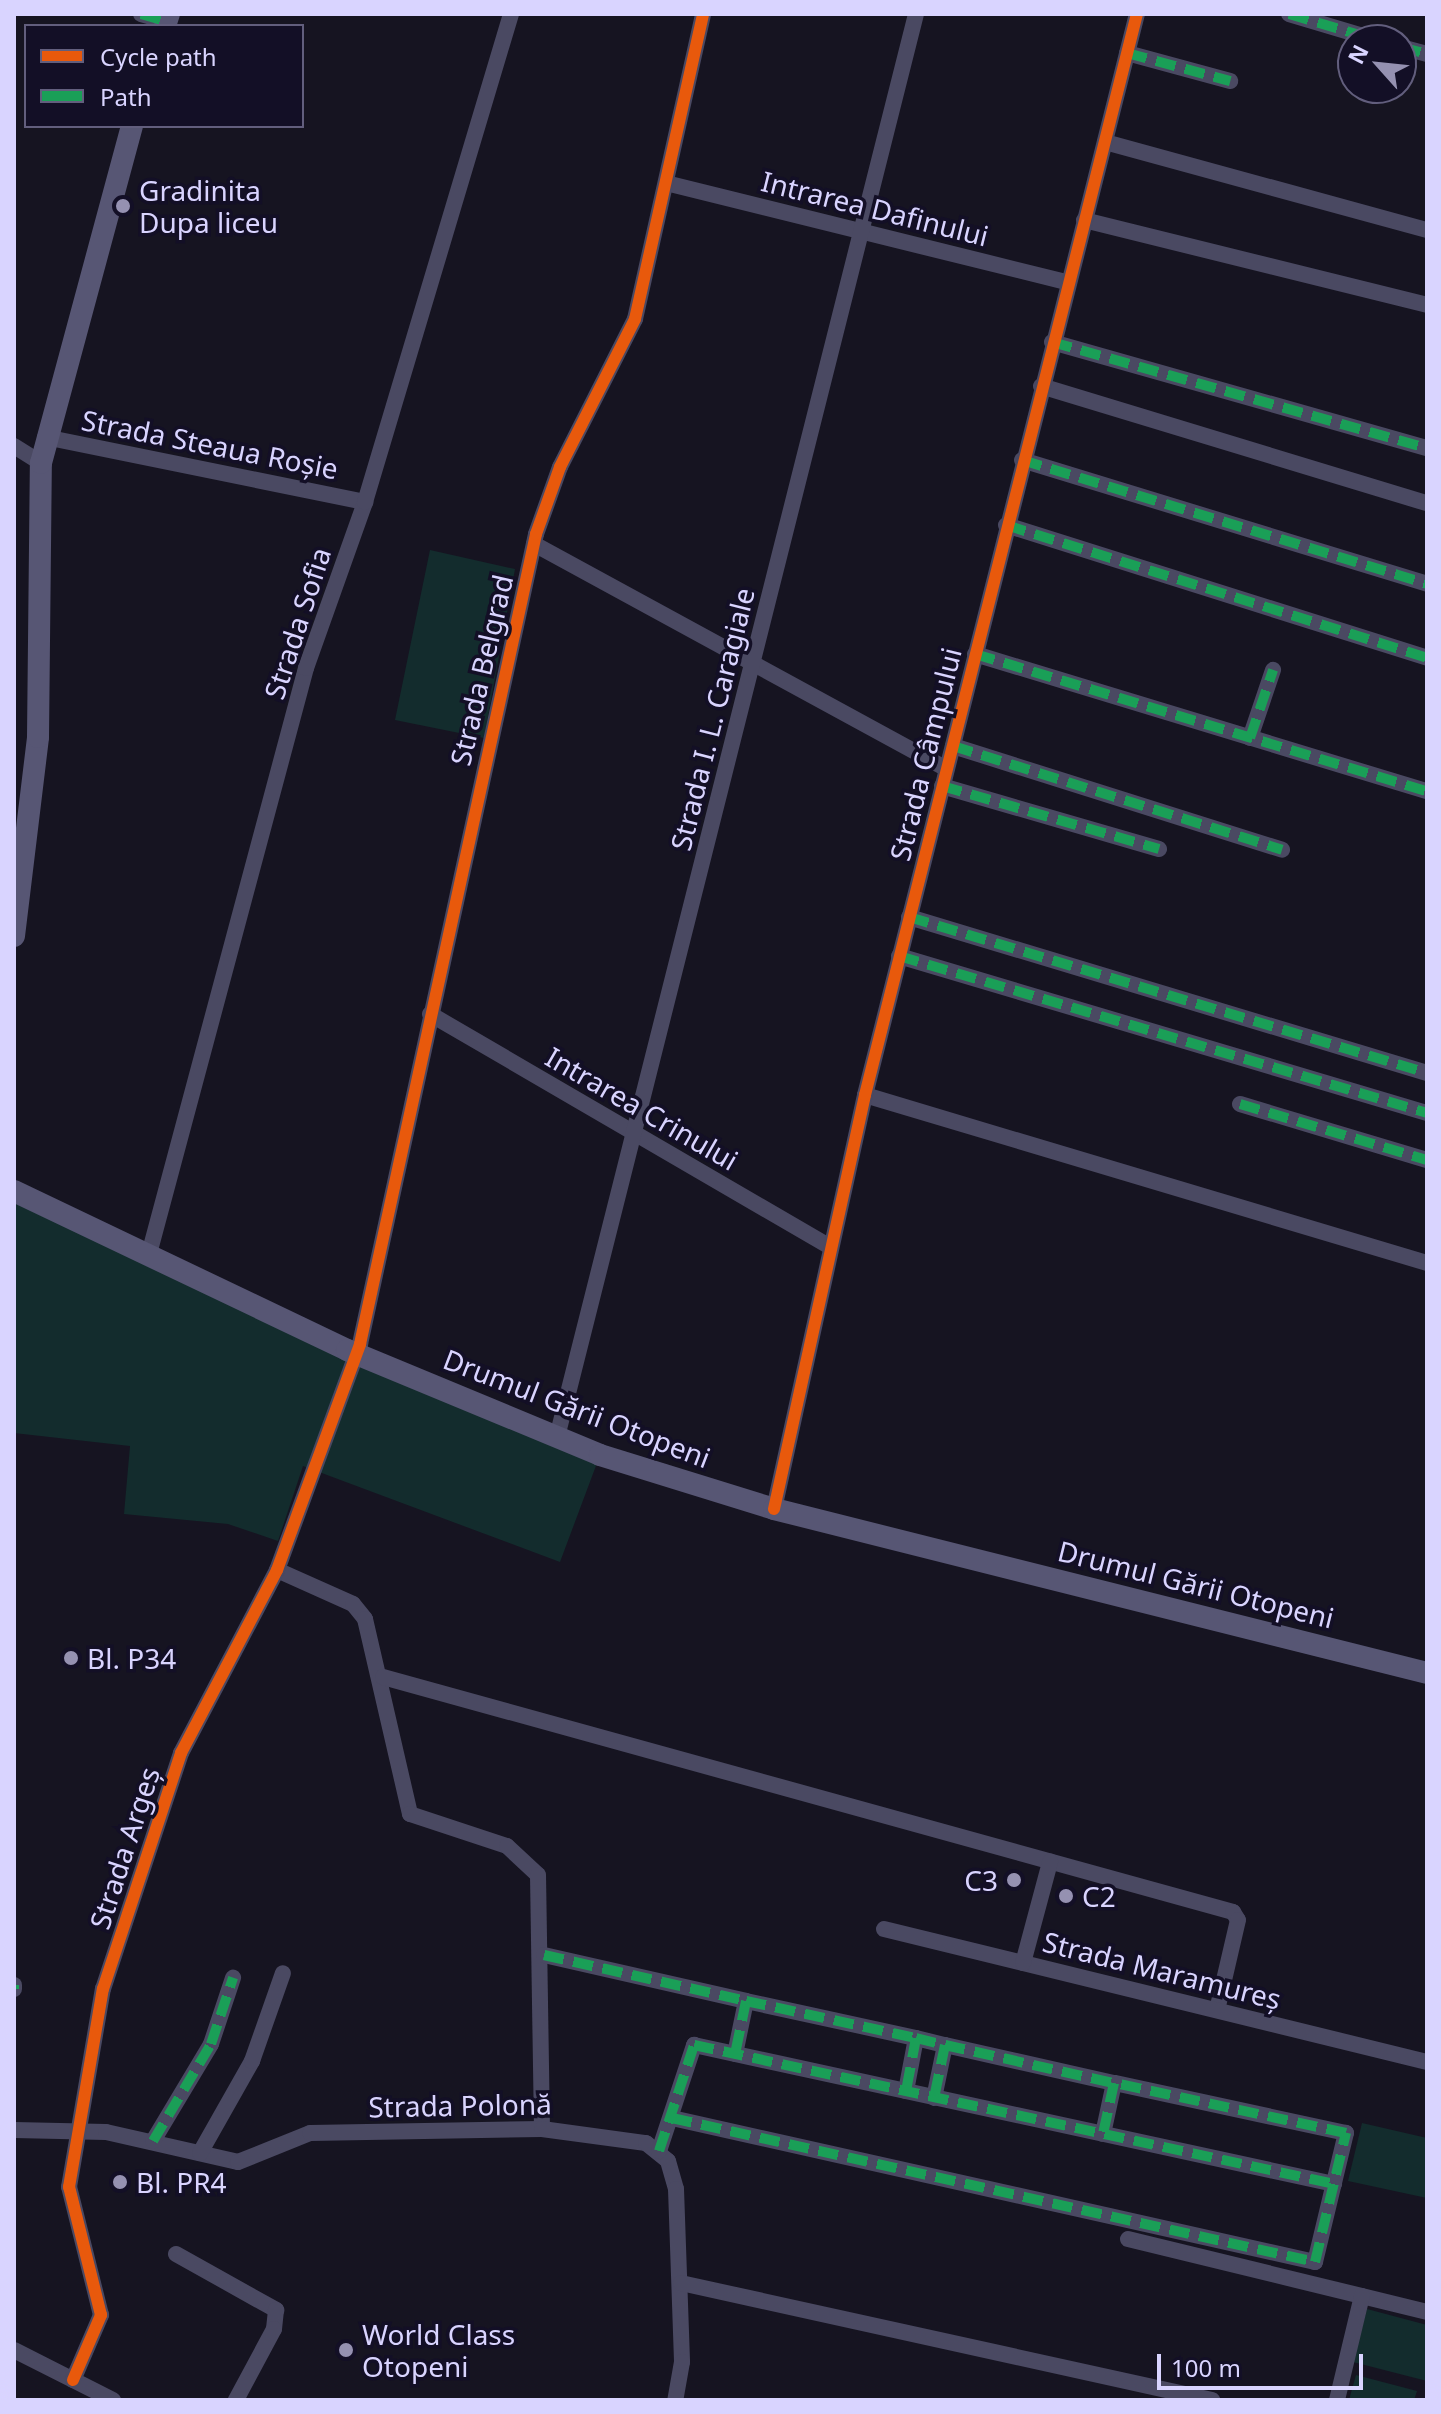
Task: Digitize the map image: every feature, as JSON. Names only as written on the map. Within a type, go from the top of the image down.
[{"type":"main road","points":[[14,936],[38,737],[41,463],[45,437],[131,128]]},
{"type":"main road","name":"Drumul Gării Otopeni","points":[[14,1191],[356,1354],[557,1437],[774,1509],[1427,1673]]},
{"type":"street","points":[[141,14],[166,20]]},
{"type":"street","name":"Strada Sofia","points":[[149,1254],[306,668],[365,502],[511,14]]},
{"type":"street","name":"Strada Belgrad","points":[[356,1354],[534,544],[560,467],[635,319],[670,184],[703,14]]},
{"type":"street","name":"Strada I. L. Caragiale","points":[[557,1437],[916,14]]},
{"type":"street","name":"Strada Câmpului","points":[[774,1509],[828,1246],[1022,460],[1137,14]]},
{"type":"street","points":[[1289,14],[1337,28]]},
{"type":"street","points":[[1127,53],[1230,81]]},
{"type":"street","points":[[1105,142],[1427,230]]},
{"type":"street","name":"Intrarea Dafinului","points":[[670,184],[1067,282]]},
{"type":"street","points":[[1084,220],[1427,305]]},
{"type":"street","points":[[1052,342],[1427,448]]},
{"type":"street","points":[[1041,386],[1427,503]]},
{"type":"street","name":"Strada Steaua Roșie","points":[[45,437],[365,502]]},
{"type":"street","points":[[14,446],[41,463]]},
{"type":"street","points":[[1022,460],[1427,584]]},
{"type":"street","points":[[1006,525],[1427,658]]},
{"type":"street","points":[[534,544],[754,662],[944,778],[1159,849]]},
{"type":"street","points":[[975,654],[1427,791]]},
{"type":"street","points":[[1250,738],[1273,670]]},
{"type":"street","points":[[953,746],[1282,850]]},
{"type":"street","points":[[909,917],[1427,1073]]},
{"type":"street","points":[[899,956],[1427,1113]]},
{"type":"street","name":"Intrarea Crinului","points":[[430,1014],[828,1246]]},
{"type":"street","points":[[865,1095],[1427,1263]]},
{"type":"street","points":[[1240,1104],[1427,1160]]},
{"type":"street","points":[[1300,1129],[1427,1169]]},
{"type":"street","name":"Strada Argeș","points":[[73,2380],[101,2315],[69,2187],[76,2131],[103,1989],[164,1795],[277,1570],[356,1354]]},
{"type":"street","points":[[277,1570],[353,1604],[374,1638],[404,1805],[420,1821],[507,1846],[531,1863],[541,1888],[544,1955],[542,2129]]},
{"type":"street","points":[[383,1677],[1237,1915],[1217,2010]]},
{"type":"street","points":[[1023,1963],[1050,1862]]},
{"type":"street","name":"Strada Maramureș","points":[[884,1929],[1427,2062]]},
{"type":"street","points":[[544,1955],[1346,2133],[1315,2262],[672,2118]]},
{"type":"street","points":[[200,2153],[252,2061],[283,1973]]},
{"type":"street","points":[[153,2141],[211,2044],[233,1978]]},
{"type":"street","points":[[735,2054],[746,2001]]},
{"type":"street","points":[[906,2091],[916,2038]]},
{"type":"street","points":[[934,2098],[945,2045]]},
{"type":"street","points":[[675,2400],[681,2283],[676,2189],[659,2151],[672,2118],[690,2046],[1334,2184]]},
{"type":"street","points":[[1103,2134],[1114,2083]]},
{"type":"street","name":"Strada Polonă","points":[[14,2130],[76,2131],[153,2141],[249,2161],[310,2133],[542,2129],[606,2133],[659,2151]]},
{"type":"street","points":[[1128,2239],[1427,2312]]},
{"type":"street","points":[[176,2254],[276,2310],[274,2329],[236,2400]]},
{"type":"street","points":[[681,2283],[1212,2400]]},
{"type":"street","points":[[1337,2400],[1362,2296]]},
{"type":"street","points":[[14,2350],[113,2400]]},
{"type":"green space","points":[[430,550],[515,569],[484,738],[395,720]]},
{"type":"green space","points":[[14,1191],[600,1455],[560,1562],[303,1466],[278,1541],[228,1524],[124,1514],[130,1446],[14,1433]]},
{"type":"green space","points":[[1362,2123],[1427,2138],[1427,2198],[1348,2181]]},
{"type":"green space","points":[[1367,2309],[1427,2325],[1427,2381],[1353,2362]]},
{"type":"green space","points":[[1356,2375],[1417,2391],[1414,2400],[1349,2400]]},
{"type":"marked path","points":[[141,14],[166,21]]},
{"type":"marked path","points":[[1289,14],[1337,28]]},
{"type":"marked path","points":[[1417,51],[1427,54]]},
{"type":"marked path","points":[[1127,53],[1230,81]]},
{"type":"marked path","points":[[1052,342],[1427,448]]},
{"type":"marked path","points":[[1022,460],[1427,584]]},
{"type":"marked path","points":[[1006,525],[1427,658]]},
{"type":"marked path","points":[[975,654],[1427,791]]},
{"type":"marked path","points":[[1250,738],[1273,670]]},
{"type":"marked path","points":[[953,746],[1282,850]]},
{"type":"marked path","points":[[942,786],[1159,849]]},
{"type":"marked path","points":[[909,917],[1427,1073]]},
{"type":"marked path","points":[[899,956],[1427,1113]]},
{"type":"marked path","points":[[1240,1104],[1427,1160]]},
{"type":"marked path","points":[[544,1955],[746,2001],[735,2054]]},
{"type":"marked path","points":[[153,2141],[211,2044],[233,1978]]},
{"type":"marked path","points":[[746,2001],[916,2038],[906,2091]]},
{"type":"marked path","points":[[916,2038],[945,2045],[934,2098]]},
{"type":"marked path","points":[[659,2151],[694,2045],[1334,2184]]},
{"type":"marked path","points":[[945,2045],[1114,2083],[1103,2134]]},
{"type":"marked path","points":[[672,2118],[1315,2262],[1346,2133],[1114,2083]]},
{"type":"cycle path","points":[[73,2380],[101,2315],[69,2187],[103,1989],[181,1753],[277,1570],[360,1344],[536,534],[560,467],[635,319],[703,14]]},
{"type":"cycle path","points":[[774,1509],[865,1095],[1137,14]]},
{"type":"place","name":"Gradinita Dupa liceu","points":[[123,206]]},
{"type":"place","name":"Bl. P34","points":[[71,1658]]},
{"type":"place","name":"C3","points":[[1014,1880]]},
{"type":"place","name":"C2","points":[[1066,1896]]},
{"type":"place","name":"Bl. PR4","points":[[120,2182]]},
{"type":"place","name":"World Class Otopeni","points":[[346,2350]]}]
